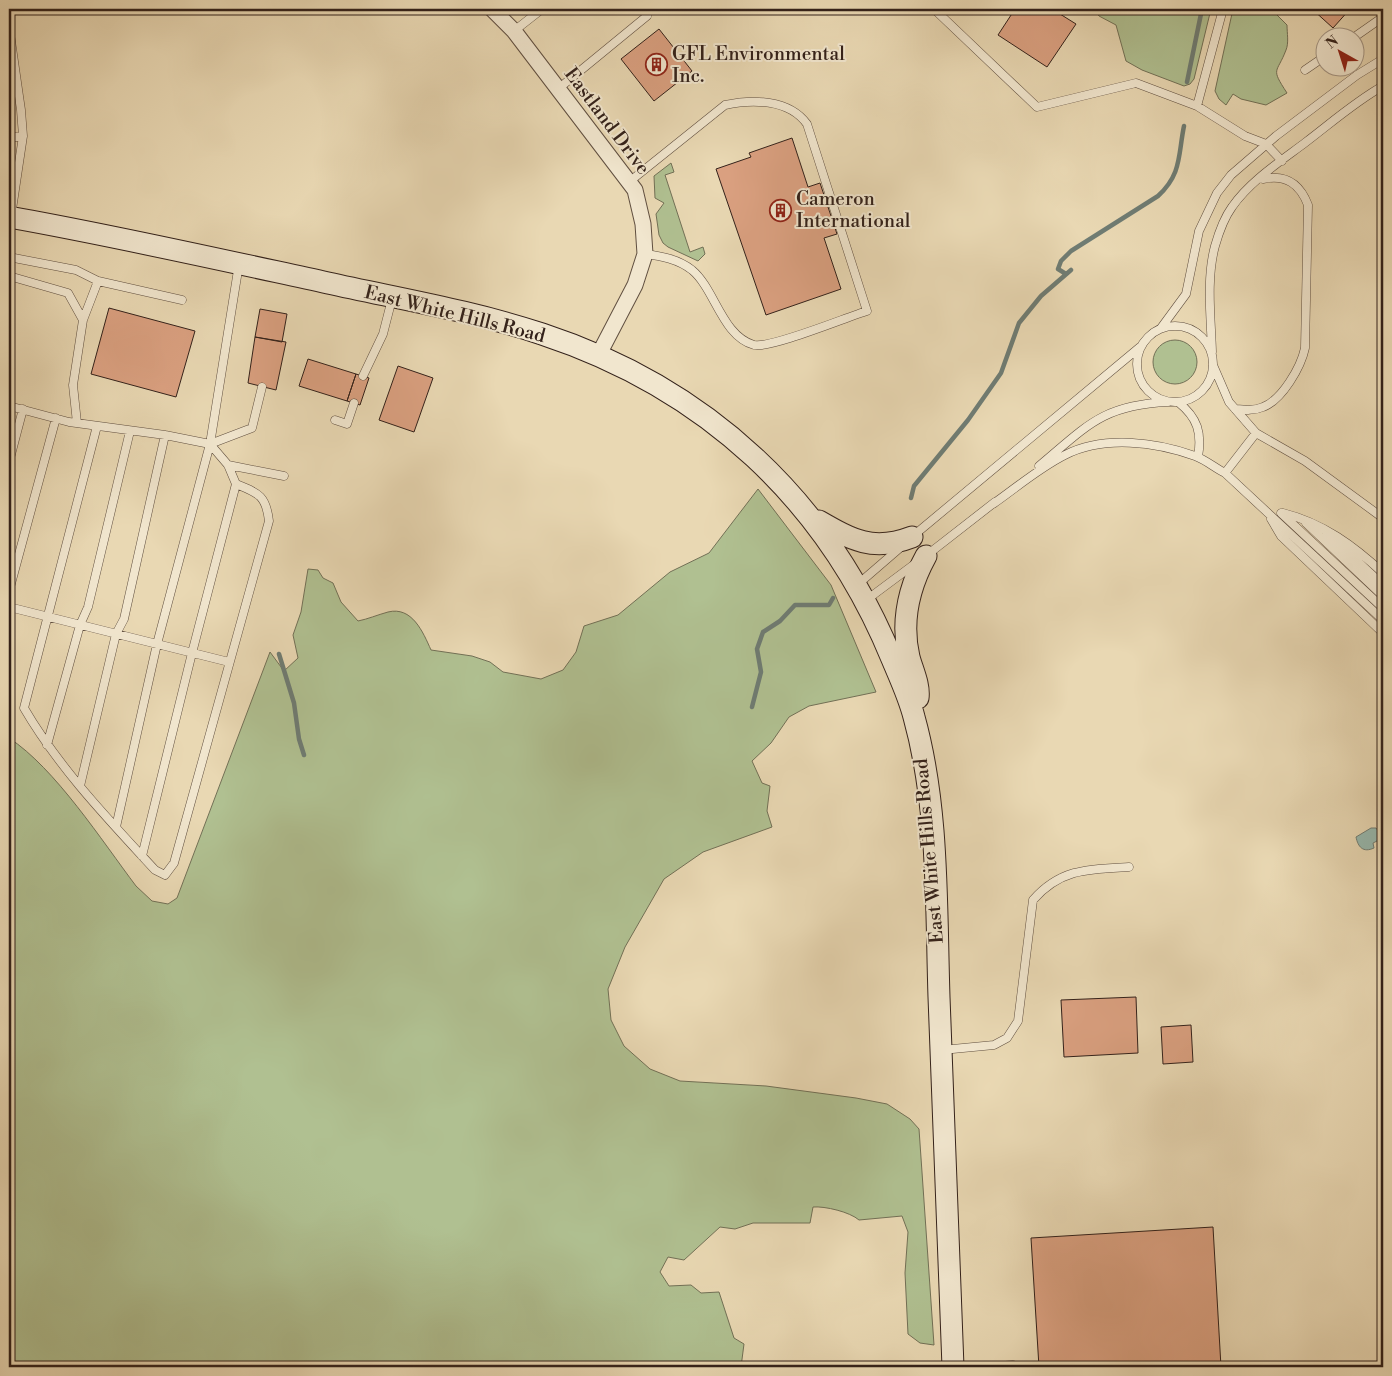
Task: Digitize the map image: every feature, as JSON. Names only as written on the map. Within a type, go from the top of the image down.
[{"type":"main road","name":"East White Hills Road","points":[[10,217],[137,241],[392,297],[510,324],[572,345],[649,380],[697,410],[753,457],[811,516],[861,593],[886,646],[914,715],[923,760],[935,880],[954,1367]]},
{"type":"main road","points":[[811,516],[859,542],[884,544],[912,537]]},
{"type":"main road","points":[[914,715],[919,695],[908,654],[905,624],[910,593],[926,556]]},
{"type":"street","name":"Eastland Drive","points":[[492,9],[514,31],[635,190],[643,224],[645,254],[635,285],[598,356]]},
{"type":"lane","points":[[334,9],[368,9]]},
{"type":"lane","points":[[514,31],[542,9]]},
{"type":"lane","points":[[934,9],[1037,107],[1136,83],[1197,106],[1245,136],[1266,144],[1282,161]]},
{"type":"lane","points":[[1197,106],[1223,9]]},
{"type":"lane","points":[[558,89],[647,16]]},
{"type":"lane","points":[[1364,30],[1383,17]]},
{"type":"lane","points":[[9,26],[21,110],[22,136],[10,217]]},
{"type":"lane","points":[[861,593],[912,537],[1161,328],[1186,294],[1199,231],[1216,193],[1231,176],[1266,144],[1357,75],[1383,59]]},
{"type":"lane","points":[[1305,70],[1314,64]]},
{"type":"lane","points":[[1383,86],[1355,104],[1282,161],[1231,208],[1221,227],[1215,247],[1212,274],[1213,365],[1229,402],[1256,433],[1306,461],[1383,518]]},
{"type":"lane","points":[[628,182],[724,104],[744,101],[768,103],[799,112],[808,124],[867,310],[772,342],[755,345],[741,338],[729,325],[702,281],[691,269],[670,259],[645,254]]},
{"type":"lane","points":[[9,138],[22,136]]},
{"type":"lane","points":[[1235,409],[1256,409],[1272,402],[1296,372],[1302,362],[1305,348],[1308,205],[1303,192],[1294,183],[1273,177],[1261,179]]},
{"type":"lane","points":[[9,257],[76,270],[98,281],[182,300]]},
{"type":"lane","points":[[116,827],[157,644],[210,444],[239,264]]},
{"type":"lane","points":[[9,276],[68,293],[84,320]]},
{"type":"lane","points":[[77,423],[73,385],[84,320],[98,281]]},
{"type":"lane","points":[[362,376],[383,334],[392,297]]},
{"type":"lane","points":[[1161,328],[1173,325],[1186,327],[1198,333],[1212,352]]},
{"type":"lane","points":[[1140,347],[1136,368],[1140,379],[1151,394],[1168,402]]},
{"type":"lane","points":[[861,593],[926,556],[1098,418],[1126,406],[1178,402],[1189,399],[1206,386],[1213,365]]},
{"type":"lane","points":[[9,406],[77,423],[165,435],[210,444],[252,428],[262,387]]},
{"type":"lane","points":[[1178,402],[1188,410],[1199,429],[1198,457]]},
{"type":"lane","points":[[335,420],[348,424],[354,403]]},
{"type":"lane","points":[[9,462],[23,409]]},
{"type":"lane","points":[[9,591],[56,418]]},
{"type":"lane","points":[[97,426],[24,708],[47,745],[80,786],[155,870],[165,875],[174,863],[269,521],[267,504],[255,492],[236,484]]},
{"type":"lane","points":[[47,745],[80,625],[88,608],[130,431]]},
{"type":"lane","points":[[1225,473],[1256,433]]},
{"type":"lane","points":[[80,786],[116,634],[124,619],[165,435]]},
{"type":"lane","points":[[993,504],[1065,455],[1095,445],[1119,443],[1148,445],[1198,457],[1225,473],[1383,620]]},
{"type":"lane","points":[[142,856],[236,484],[228,465],[210,444]]},
{"type":"lane","points":[[228,465],[284,476]]},
{"type":"lane","points":[[1264,508],[1303,519],[1339,537],[1383,596]]},
{"type":"lane","points":[[1264,508],[1281,536],[1383,633]]},
{"type":"lane","points":[[1281,513],[1383,608]]},
{"type":"lane","points":[[1303,519],[1357,560],[1383,585]]},
{"type":"lane","points":[[1357,560],[1383,573]]},
{"type":"lane","points":[[9,607],[229,662]]},
{"type":"lane","points":[[941,1050],[994,1045],[1007,1038],[1018,1022],[1034,900],[1044,888],[1065,875],[1091,869],[1129,867]]},
{"type":"lane","points":[[983,1367],[1013,1365],[1013,1367]]},
{"type":"green space","points":[[1094,9],[1211,9],[1194,79],[1190,84],[1184,86],[1142,70],[1126,61],[1116,25],[1099,16]]},
{"type":"green space","points":[[1233,9],[1274,9],[1273,11],[1287,25],[1287,47],[1277,74],[1287,93],[1266,105],[1241,99],[1233,94],[1226,105],[1219,99],[1215,91]]},
{"type":"green space","points":[[671,163],[674,172],[665,175],[690,252],[703,247],[705,254],[698,261],[668,247],[663,243],[659,235],[656,214],[664,203],[655,198],[654,176]]},
{"type":"green space","points":[[1175,340],[1187,344],[1193,350],[1197,362],[1193,374],[1187,380],[1175,384],[1163,380],[1157,374],[1153,362],[1157,350],[1163,344]]},
{"type":"green space","points":[[758,489],[831,585],[876,692],[809,706],[789,717],[771,743],[752,761],[762,783],[770,786],[767,811],[772,827],[703,852],[664,879],[625,947],[608,989],[611,1020],[624,1046],[650,1069],[680,1081],[766,1086],[856,1098],[887,1104],[910,1119],[919,1129],[934,1345],[920,1343],[908,1334],[905,1273],[908,1232],[902,1216],[859,1220],[850,1214],[837,1210],[813,1207],[810,1223],[753,1223],[735,1229],[720,1227],[684,1260],[668,1257],[660,1272],[669,1286],[691,1285],[701,1293],[719,1292],[734,1338],[744,1344],[741,1367],[9,1367],[9,738],[43,767],[60,786],[136,886],[152,901],[168,904],[177,898],[270,652],[284,671],[298,658],[293,635],[301,612],[308,569],[318,570],[323,578],[333,583],[341,602],[358,621],[388,612],[404,613],[416,622],[431,650],[472,656],[490,662],[503,672],[541,679],[563,670],[576,652],[584,626],[618,615],[670,572],[709,553]]},
{"type":"water","points":[[1371,828],[1376,828],[1381,835],[1373,843],[1374,848],[1367,850],[1358,844],[1356,837]]},
{"type":"building","points":[[1015,9],[1052,9],[1076,24],[1047,67],[998,35]]},
{"type":"building","points":[[1312,9],[1350,9],[1333,28]]},
{"type":"building","name":"GFL Environmental Inc.","points":[[659,29],[692,71],[654,101],[621,59]]},
{"type":"building","name":"Cameron International","points":[[792,138],[808,187],[820,183],[837,234],[824,238],[841,289],[766,315],[716,169],[751,157],[749,153]]},
{"type":"building","points":[[1379,257],[1383,257],[1383,321],[1378,321]]},
{"type":"building","points":[[109,308],[195,331],[176,397],[91,374]]},
{"type":"building","points":[[260,309],[287,314],[282,342],[255,337]]},
{"type":"building","points":[[255,337],[286,342],[276,390],[248,383]]},
{"type":"building","points":[[308,359],[356,374],[347,401],[299,386]]},
{"type":"building","points":[[398,366],[433,378],[414,432],[379,420]]},
{"type":"building","points":[[356,374],[369,378],[360,405],[347,401]]},
{"type":"building","points":[[1136,997],[1138,1053],[1064,1057],[1061,1000]]},
{"type":"building","points":[[1191,1025],[1193,1062],[1163,1064],[1161,1027]]},
{"type":"building","points":[[1213,1227],[1221,1367],[1039,1367],[1031,1238]]},
{"type":"waterway","points":[[1187,82],[1202,9]]},
{"type":"waterway","points":[[1066,274],[1058,269],[1061,261],[1071,251],[1158,196],[1166,188],[1178,164],[1184,126]]},
{"type":"waterway","points":[[911,498],[914,486],[968,420],[1001,373],[1019,323],[1041,296],[1071,270]]},
{"type":"waterway","points":[[752,707],[761,672],[757,649],[763,632],[780,621],[795,605],[829,605],[833,598]]},
{"type":"waterway","points":[[279,654],[294,703],[299,739],[304,755]]},
{"type":"place","name":"GFL Environmental Inc.","points":[[656,65]]},
{"type":"place","name":"Cameron International","points":[[780,210]]}]
